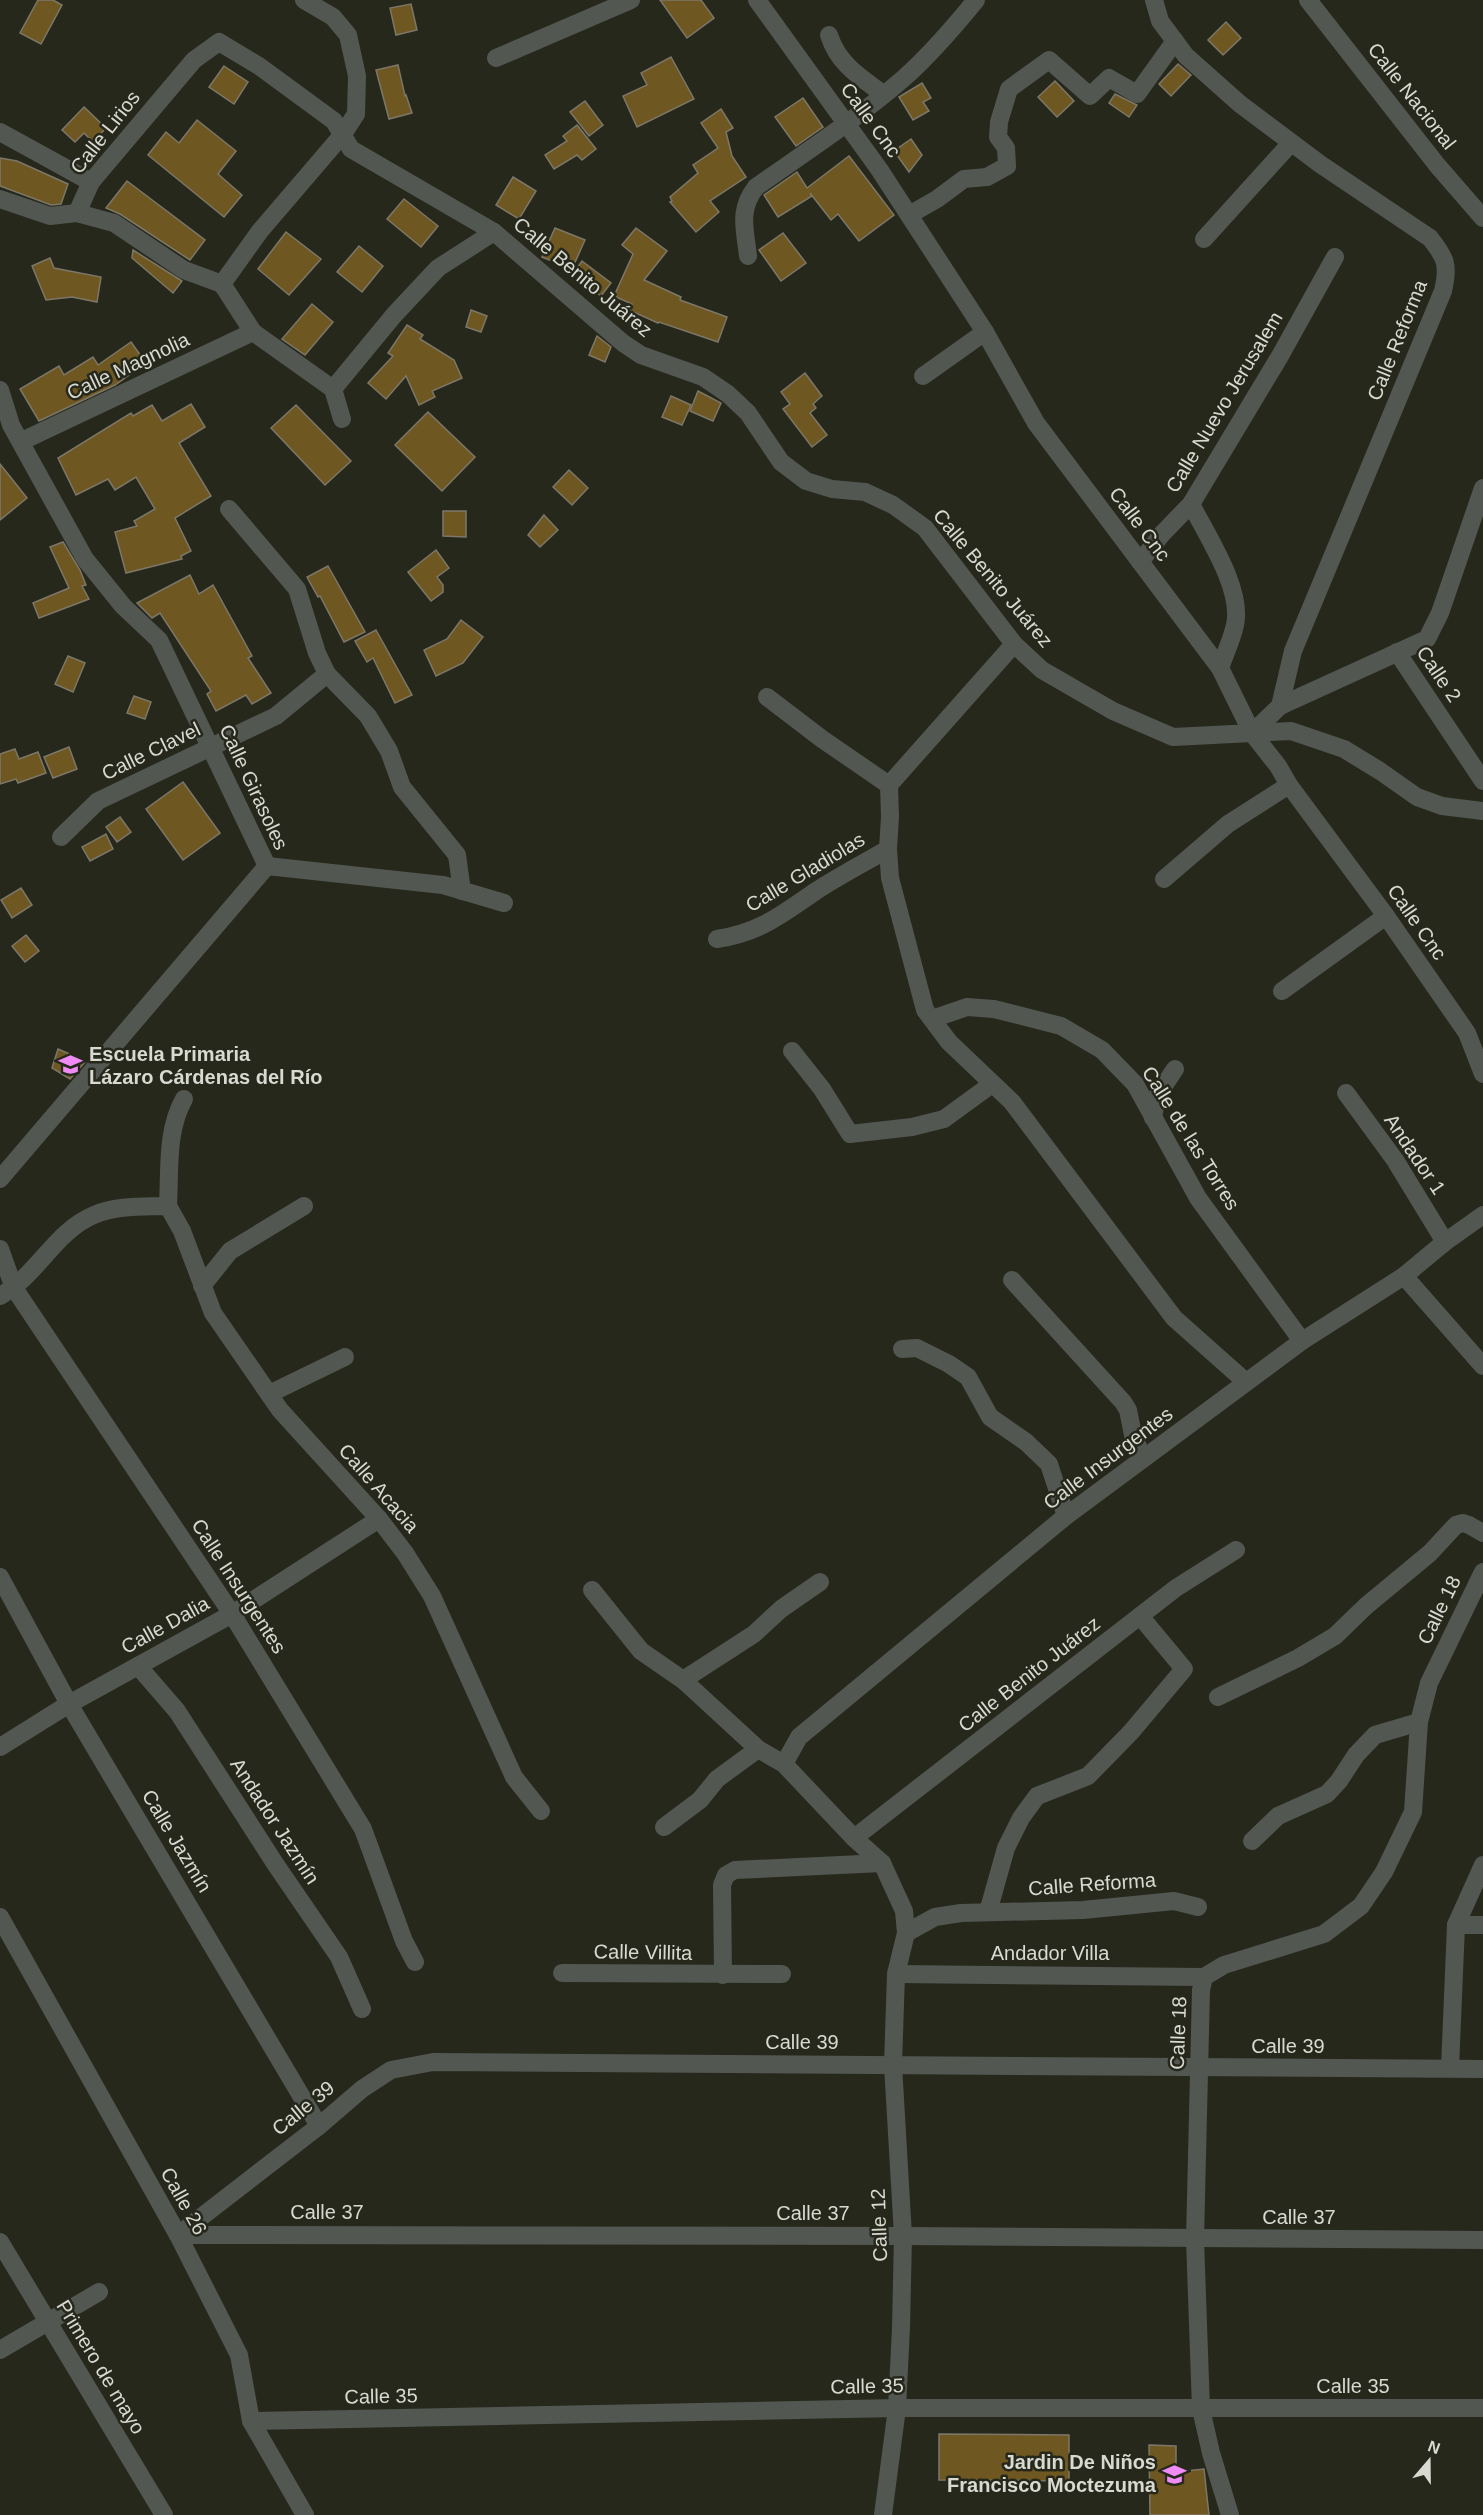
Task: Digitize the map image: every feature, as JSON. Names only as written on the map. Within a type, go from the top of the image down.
[{"type":"street","points":[[222,284],[260,231],[343,134],[356,114],[358,100],[353,50],[348,35],[333,17],[304,0]]},
{"type":"street","points":[[496,58],[631,0]]},
{"type":"street","name":"Calle Cnc","points":[[757,0],[909,215],[985,332],[1036,423],[1220,668],[1252,733],[1386,916],[1467,1033],[1483,1074]]},
{"type":"street","points":[[748,256],[744,219],[746,200],[756,187],[846,123],[904,78],[950,32],[976,0]]},
{"type":"street","name":"Calle Reforma","points":[[1154,0],[1160,21],[1186,56],[1240,104],[1430,238],[1442,253],[1447,265],[1443,291],[1293,651],[1280,706]]},
{"type":"street","name":"Calle Nacional","points":[[1308,0],[1437,165],[1483,218]]},
{"type":"street","points":[[829,35],[833,48],[847,68],[883,94]]},
{"type":"street","points":[[909,215],[937,199],[964,179],[987,177],[1006,166],[1006,148],[998,137],[999,122],[1009,89],[1049,60],[1090,96],[1109,78],[1137,94],[1175,41]]},
{"type":"street","name":"Calle Lirios","points":[[77,213],[91,182],[194,60],[219,42],[235,51]]},
{"type":"street","name":"Calle Benito Juárez","points":[[235,51],[334,121],[351,149],[494,232],[623,343],[641,355],[703,377],[728,394],[748,413],[781,462],[806,481],[832,489],[865,492],[893,505],[925,528],[1014,644],[1042,670],[1113,711],[1173,737],[1291,731],[1344,749],[1417,797],[1442,806],[1483,811]]},
{"type":"street","points":[[0,132],[91,182]]},
{"type":"street","points":[[1204,239],[1291,142]]},
{"type":"street","points":[[0,200],[50,216],[77,213],[114,223],[184,270],[222,284],[253,332],[333,389],[342,419]]},
{"type":"street","points":[[333,389],[394,315],[438,268],[494,232]]},
{"type":"street","name":"Calle Nuevo Jerusalem","points":[[1140,562],[1162,534],[1191,504],[1280,356],[1335,257]]},
{"type":"street","name":"Calle Magnolia","points":[[22,441],[253,332]]},
{"type":"street","points":[[923,376],[985,332]]},
{"type":"street","name":"Calle Girasoles","points":[[0,390],[11,425],[22,441],[85,559],[123,606],[159,640],[267,866],[0,1179]]},
{"type":"street","points":[[1252,733],[1280,706],[1427,639],[1436,622],[1483,488]]},
{"type":"street","points":[[1191,504],[1231,585],[1236,605],[1236,624],[1220,668]]},
{"type":"street","points":[[229,509],[297,589],[317,653],[327,674],[368,716],[389,751],[402,787],[457,855],[462,891]]},
{"type":"street","points":[[767,697],[822,739],[889,785],[1014,644]]},
{"type":"street","name":"Calle 2","points":[[1397,652],[1483,781]]},
{"type":"street","name":"Calle Clavel","points":[[61,837],[98,801],[276,716],[327,674]]},
{"type":"street","name":"Calle Gladiolas","points":[[717,939],[741,935],[780,917],[816,891],[888,849],[889,785]]},
{"type":"street","points":[[1164,879],[1228,824],[1289,785]]},
{"type":"street","points":[[888,849],[890,878],[925,1011],[949,1042],[1012,1102],[1174,1318],[1246,1382]]},
{"type":"street","points":[[267,866],[443,885],[504,903]]},
{"type":"street","points":[[1282,991],[1386,916]]},
{"type":"street","name":"Calle de las Torres","points":[[932,1019],[967,1007],[994,1009],[1061,1026],[1102,1050],[1135,1084],[1198,1198],[1302,1341]]},
{"type":"street","points":[[792,1051],[822,1089],[850,1134],[912,1127],[944,1119],[992,1084]]},
{"type":"street","points":[[1153,1118],[1157,1096],[1175,1069]]},
{"type":"street","name":"Andador 1","points":[[1346,1093],[1395,1160],[1445,1242]]},
{"type":"street","points":[[7,1292],[65,1234],[94,1215],[126,1207],[168,1206],[172,1134],[175,1115],[184,1100]]},
{"type":"street","name":"Calle Acacia","points":[[168,1206],[182,1231],[213,1313],[280,1410],[379,1520],[405,1553],[432,1596],[514,1777],[541,1810]]},
{"type":"street","points":[[202,1286],[230,1251],[304,1206]]},
{"type":"street","name":"Calle Insurgentes","points":[[784,1764],[799,1737],[1066,1516],[1302,1341],[1404,1276],[1445,1242],[1483,1215]]},
{"type":"street","name":"Calle Insurgentes","points":[[0,1249],[7,1292],[232,1614],[363,1829],[404,1941],[415,1962]]},
{"type":"street","points":[[1404,1276],[1483,1366]]},
{"type":"street","points":[[1012,1280],[1123,1402],[1128,1410],[1133,1435],[1143,1459]]},
{"type":"street","points":[[902,1349],[917,1348],[949,1364],[968,1377],[990,1417],[1026,1442],[1049,1464],[1066,1516]]},
{"type":"street","points":[[269,1394],[345,1357]]},
{"type":"street","name":"Calle Dalia","points":[[0,1747],[69,1704],[232,1614],[379,1520]]},
{"type":"street","points":[[1218,1697],[1298,1658],[1335,1636],[1366,1606],[1430,1553],[1456,1525],[1463,1523],[1483,1533]]},
{"type":"street","name":"Calle Benito Juárez","points":[[854,1838],[1176,1588],[1236,1550]]},
{"type":"street","name":"Calle 18","points":[[1230,2515],[1211,2453],[1201,2409],[1195,2239],[1201,1990],[1204,1977],[1224,1965],[1324,1934],[1361,1906],[1384,1872],[1413,1812],[1419,1722],[1429,1683],[1483,1572]]},
{"type":"street","name":"Calle Jazmín","points":[[0,1577],[69,1704],[319,2126]]},
{"type":"street","points":[[683,1680],[754,1634],[781,1609],[820,1582]]},
{"type":"street","points":[[592,1590],[641,1651],[683,1680],[758,1749],[784,1764],[854,1838],[882,1863],[904,1911],[906,1933]]},
{"type":"street","points":[[988,1912],[1006,1848],[1021,1818],[1037,1796],[1088,1776],[1131,1732],[1184,1669],[1140,1616]]},
{"type":"street","name":"Andador Jazmín","points":[[138,1666],[177,1711],[276,1865],[339,1957],[362,2009]]},
{"type":"street","points":[[1252,1841],[1278,1816],[1327,1794],[1340,1781],[1356,1755],[1375,1735],[1419,1722]]},
{"type":"street","points":[[664,1827],[700,1800],[717,1779],[758,1749]]},
{"type":"street","points":[[723,1975],[722,1885],[726,1875],[735,1870],[882,1863]]},
{"type":"street","points":[[1450,2068],[1455,1925],[1483,1865]]},
{"type":"street","name":"Calle Reforma","points":[[906,1933],[935,1917],[988,1912],[1083,1910],[1173,1901],[1198,1907]]},
{"type":"street","name":"Calle 26","points":[[0,1917],[178,2235],[239,2355],[251,2421],[305,2515]]},
{"type":"street","points":[[1455,1925],[1483,1925]]},
{"type":"street","name":"Calle 12","points":[[883,2515],[897,2408],[902,2328],[903,2236],[893,2065],[896,1974],[906,1933]]},
{"type":"street","name":"Calle Villita","points":[[562,1973],[782,1974]]},
{"type":"street","name":"Andador Villa","points":[[896,1974],[1204,1977]]},
{"type":"street","name":"Calle 39","points":[[178,2235],[319,2126],[362,2089],[391,2070],[433,2062],[1483,2069]]},
{"type":"street","name":"Calle 37","points":[[178,2235],[1483,2240]]},
{"type":"street","name":"Primero de mayo","points":[[0,2242],[164,2515]]},
{"type":"street","points":[[0,2350],[99,2292]]},
{"type":"street","name":"Calle 35","points":[[251,2421],[897,2408],[1483,2408]]},
{"type":"building","points":[[38,0],[53,0],[62,5],[41,44],[20,33]]},
{"type":"building","points":[[660,0],[701,0],[714,18],[687,38]]},
{"type":"building","points":[[411,4],[417,30],[396,35],[390,8]]},
{"type":"building","points":[[1226,22],[1241,38],[1223,55],[1208,40]]},
{"type":"building","points":[[671,57],[694,99],[637,127],[623,96],[647,85],[641,73]]},
{"type":"building","points":[[1178,64],[1191,75],[1171,96],[1159,84]]},
{"type":"building","points":[[398,65],[405,96],[412,113],[389,119],[376,70]]},
{"type":"building","points":[[224,66],[248,82],[234,104],[209,87]]},
{"type":"building","points":[[1055,81],[1074,101],[1057,117],[1038,97]]},
{"type":"building","points":[[922,83],[931,98],[923,102],[929,111],[913,120],[899,97]]},
{"type":"building","points":[[1115,94],[1137,105],[1129,117],[1109,103]]},
{"type":"building","points":[[803,98],[823,127],[796,146],[775,117]]},
{"type":"building","points":[[585,101],[603,125],[589,136],[570,112]]},
{"type":"building","points":[[84,107],[106,128],[93,142],[84,133],[75,142],[62,130]]},
{"type":"building","points":[[721,109],[733,128],[726,132],[732,156],[746,177],[710,201],[719,212],[696,232],[670,202],[672,201],[670,197],[698,173],[693,165],[718,148],[701,123]]},
{"type":"building","points":[[197,120],[236,151],[218,174],[242,195],[224,217],[148,155],[166,132],[179,143]]},
{"type":"building","points":[[577,125],[596,149],[582,160],[577,155],[554,169],[545,155],[567,141],[563,136]]},
{"type":"building","points":[[911,139],[922,155],[909,172],[894,151]]},
{"type":"building","points":[[849,156],[894,215],[859,241],[838,214],[831,220],[810,193],[812,196],[778,217],[764,195],[797,172],[807,188]]},
{"type":"building","points":[[0,158],[17,161],[68,184],[61,204],[51,205],[0,186]]},
{"type":"building","points":[[513,177],[536,191],[519,219],[496,205]]},
{"type":"building","points":[[127,181],[205,240],[190,260],[120,214],[106,208]]},
{"type":"building","points":[[404,199],[438,226],[421,247],[387,219]]},
{"type":"building","points":[[555,228],[585,240],[572,269],[542,257]]},
{"type":"building","points":[[636,228],[667,251],[644,280],[681,297],[680,300],[727,317],[718,342],[658,323],[629,310],[632,304],[614,296],[633,254],[622,245]]},
{"type":"building","points":[[286,232],[321,259],[289,295],[258,269]]},
{"type":"building","points":[[783,233],[806,263],[781,281],[759,250]]},
{"type":"building","points":[[359,246],[383,266],[362,292],[337,272]]},
{"type":"building","points":[[133,250],[182,281],[173,293],[132,258]]},
{"type":"building","points":[[50,258],[54,268],[101,277],[97,302],[72,297],[46,300],[32,266]]},
{"type":"building","points":[[582,261],[611,283],[601,296],[572,275]]},
{"type":"building","points":[[312,304],[333,322],[305,355],[282,339]]},
{"type":"building","points":[[471,310],[487,316],[481,332],[466,327]]},
{"type":"building","points":[[407,325],[423,335],[420,339],[454,360],[462,378],[432,391],[435,397],[419,405],[406,376],[386,399],[368,383],[393,356],[388,353]]},
{"type":"building","points":[[597,336],[611,347],[605,362],[589,355]]},
{"type":"building","points":[[131,342],[146,363],[115,385],[39,421],[20,389],[59,366],[64,375],[93,357],[98,365]]},
{"type":"building","points":[[805,373],[822,396],[813,404],[816,408],[810,413],[827,435],[812,447],[783,409],[790,404],[781,392]]},
{"type":"building","points":[[698,391],[721,403],[713,421],[690,411]]},
{"type":"building","points":[[671,396],[691,405],[682,425],[662,417]]},
{"type":"building","points":[[191,404],[205,427],[179,443],[211,496],[175,518],[191,551],[181,556],[182,559],[126,573],[115,532],[137,526],[134,521],[155,509],[136,477],[115,490],[108,479],[76,495],[58,458],[131,413],[133,416],[152,405],[162,421]]},
{"type":"building","points":[[296,405],[351,461],[325,485],[271,428]]},
{"type":"building","points":[[428,412],[475,457],[442,491],[395,445]]},
{"type":"building","points":[[0,464],[27,498],[0,520]]},
{"type":"building","points":[[569,470],[588,488],[572,505],[553,487]]},
{"type":"building","points":[[443,511],[466,511],[466,537],[443,536]]},
{"type":"building","points":[[544,515],[558,530],[540,547],[528,535]]},
{"type":"building","points":[[63,542],[80,570],[86,585],[82,586],[89,599],[39,618],[33,603],[69,588],[50,547]]},
{"type":"building","points":[[436,550],[449,568],[437,577],[443,585],[443,592],[431,601],[408,572]]},
{"type":"building","points":[[328,566],[365,632],[344,642],[320,596],[318,597],[307,577]]},
{"type":"building","points":[[190,575],[199,594],[213,585],[252,656],[248,658],[271,693],[252,704],[246,695],[216,711],[207,694],[211,691],[160,613],[152,618],[137,603]]},
{"type":"building","points":[[461,620],[483,637],[463,663],[436,676],[424,650],[447,639]]},
{"type":"building","points":[[376,630],[412,695],[395,703],[373,658],[367,662],[355,641]]},
{"type":"building","points":[[68,656],[85,663],[73,692],[55,684]]},
{"type":"building","points":[[134,696],[151,702],[145,719],[127,713]]},
{"type":"building","points":[[69,747],[77,769],[53,778],[44,757]]},
{"type":"building","points":[[15,749],[19,759],[38,752],[46,773],[18,783],[16,779],[0,784],[0,754]]},
{"type":"building","points":[[183,782],[220,833],[183,860],[146,809]]},
{"type":"building","points":[[120,817],[131,832],[117,842],[106,827]]},
{"type":"building","points":[[106,834],[113,849],[90,861],[82,847]]},
{"type":"building","points":[[21,888],[32,905],[12,918],[1,900]]},
{"type":"building","points":[[26,935],[39,951],[25,962],[12,946]]},
{"type":"building","name":"Escuela Primaria Lázaro Cárdenas del Río","points":[[58,1049],[86,1061],[70,1079],[52,1068]]},
{"type":"building","points":[[939,2434],[1069,2435],[1069,2481],[939,2480]]},
{"type":"building","name":"Jardin De Niños Francisco Moctezuma","points":[[1149,2445],[1176,2446],[1176,2472],[1204,2469],[1209,2515],[1150,2515]]},
{"type":"place","name":"Escuela Primaria Lázaro Cárdenas del Río","points":[[71,1065]]},
{"type":"place","name":"Jardin De Niños Francisco Moctezuma","points":[[1174,2474]]}]
